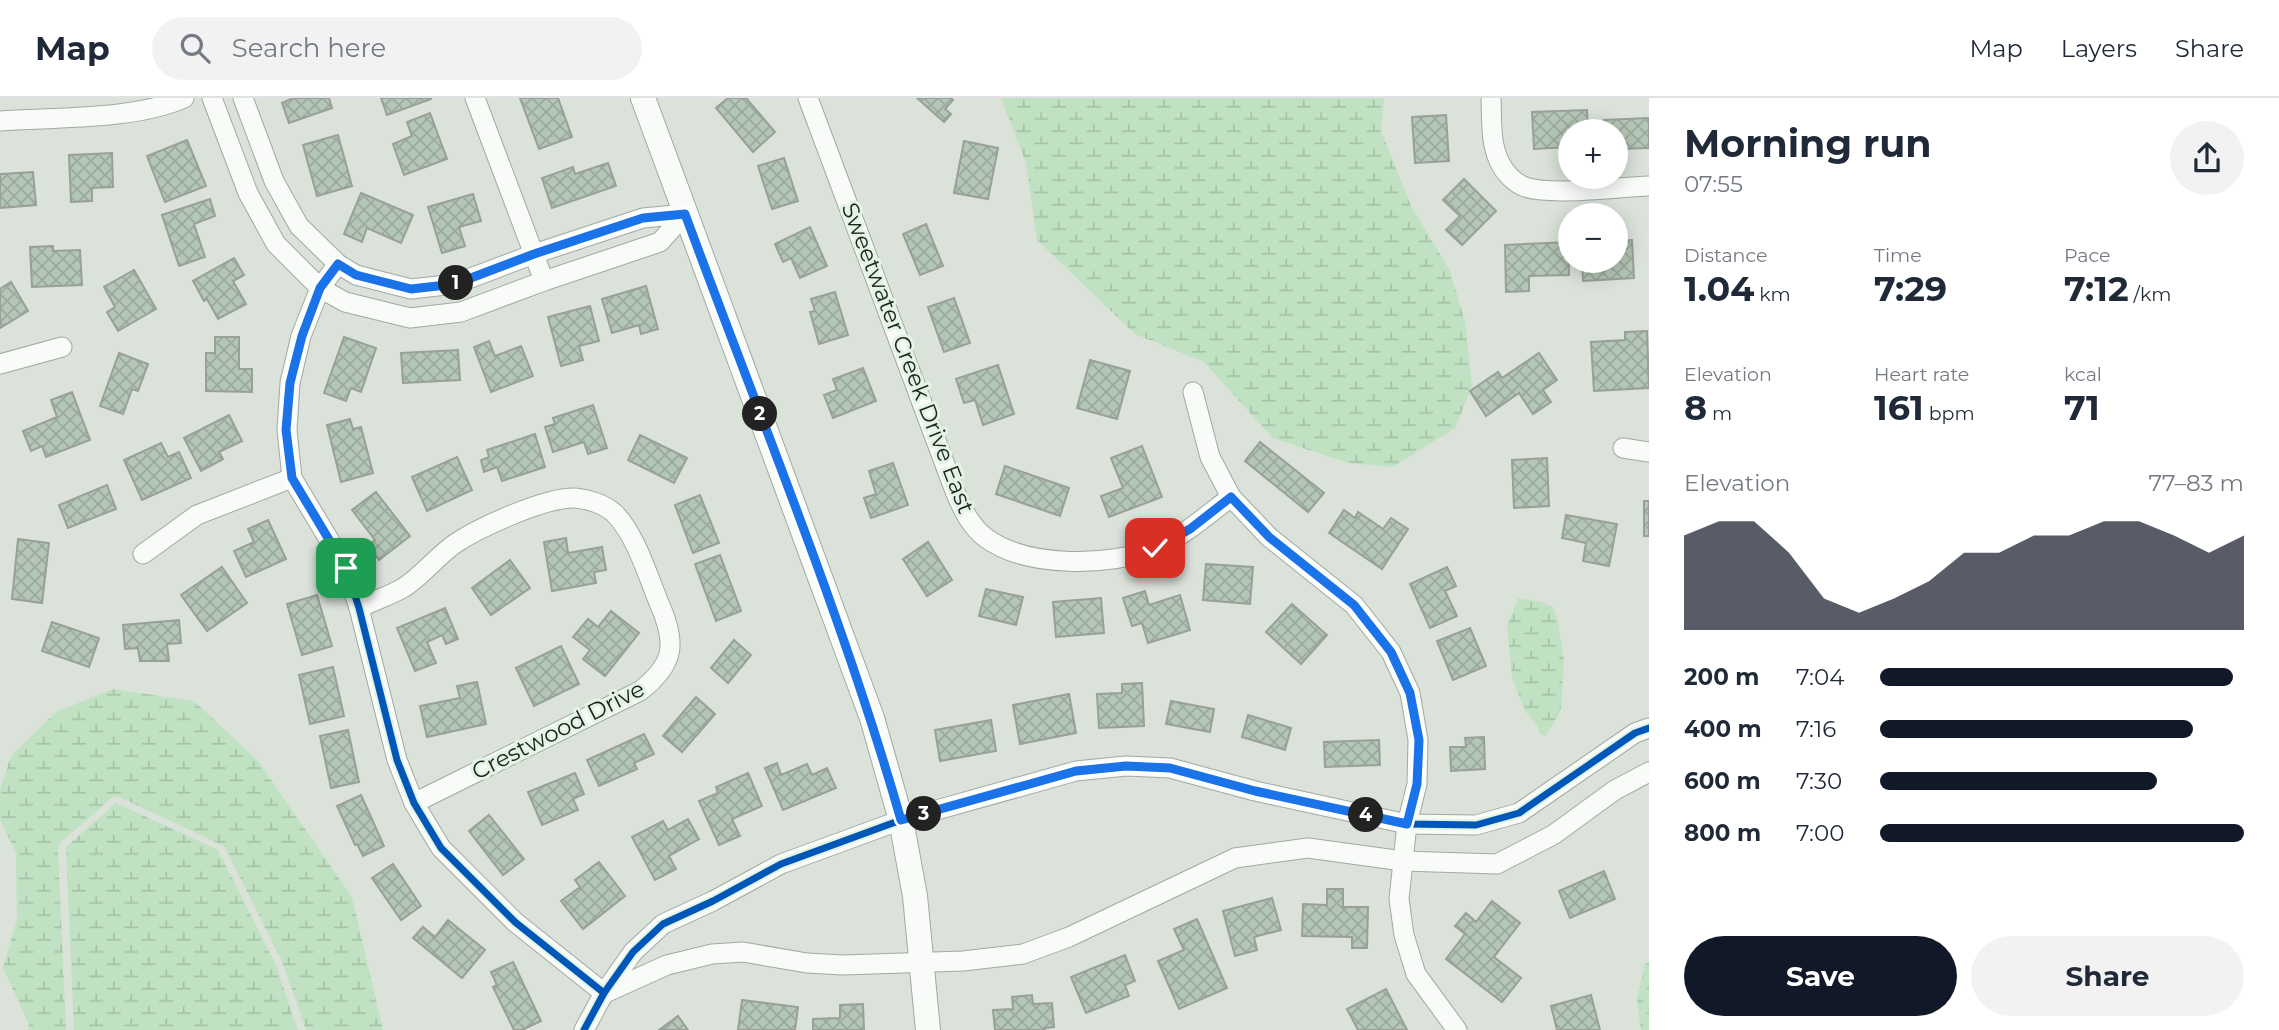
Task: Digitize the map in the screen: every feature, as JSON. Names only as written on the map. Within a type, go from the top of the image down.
[{"type":"main road","points":[[643,98],[872,718],[901,820],[915,896],[928,1030]]},
{"type":"street","points":[[0,121],[126,113],[166,106],[184,98]]},
{"type":"street","points":[[212,98],[248,193],[276,244],[320,288],[345,302],[410,318],[461,312],[660,242],[685,214]]},
{"type":"street","points":[[243,98],[274,181],[299,226],[338,264],[356,275],[411,289],[455,284],[534,254],[643,218],[685,214]]},
{"type":"street","points":[[474,98],[544,281]]},
{"type":"street","name":"Sweetwater Creek Drive East","points":[[808,98],[956,494],[968,519],[986,538],[1021,554],[1064,561],[1111,559],[1155,548],[1190,529],[1231,497]]},
{"type":"street","points":[[1491,98],[1492,143],[1508,176],[1524,186],[1549,190],[1649,186]]},
{"type":"street","points":[[338,264],[320,288],[302,336],[290,383],[286,430],[292,478],[346,568],[359,608],[397,760],[414,803],[441,848],[514,922],[604,993]]},
{"type":"street","points":[[0,364],[62,347]]},
{"type":"street","points":[[1193,392],[1210,457],[1231,497],[1269,537],[1354,605],[1391,652],[1410,693],[1419,740],[1417,784],[1407,824],[1399,899],[1404,935],[1416,974],[1457,1030]]},
{"type":"street","points":[[1623,448],[1649,452]]},
{"type":"street","points":[[143,554],[197,515],[292,478]]},
{"type":"street","name":"Crestwood Drive","points":[[359,608],[404,587],[456,544],[483,528],[552,501],[574,498],[594,501],[612,511],[626,527],[667,619],[670,643],[668,659],[657,678],[640,691],[414,803]]},
{"type":"street","points":[[584,1030],[604,993],[632,952],[663,925],[781,864],[901,820],[1076,771],[1126,766],[1170,768],[1255,791],[1407,824],[1476,825],[1519,813],[1635,733],[1649,728]]},
{"type":"street","points":[[604,993],[667,965],[712,954],[743,953],[807,963],[843,965],[963,961],[1023,954],[1069,937],[1235,858],[1308,848],[1403,861],[1497,864],[1553,835],[1615,790],[1649,772]]},
{"type":"green space","points":[[1001,98],[1384,98],[1381,131],[1411,206],[1450,271],[1465,322],[1472,386],[1455,428],[1393,467],[1348,463],[1273,438],[1204,362],[1135,334],[1037,240],[1026,163]]},
{"type":"green space","points":[[1518,598],[1553,607],[1558,622],[1564,660],[1561,710],[1546,736],[1540,734],[1537,725],[1525,711],[1512,678],[1507,626]]},
{"type":"green space","points":[[113,689],[194,701],[258,761],[352,897],[383,1030],[306,1030],[282,961],[224,846],[117,796],[58,847],[66,1030],[28,1030],[29,1024],[3,968],[17,919],[16,852],[0,820],[0,790],[11,756],[56,712]]},
{"type":"green space","points":[[116,803],[218,850],[275,963],[298,1030],[74,1030],[66,847]]},
{"type":"green space","points":[[1645,963],[1649,963],[1649,1030],[1641,1030],[1637,1000]]},
{"type":"building","points":[[293,98],[329,98],[332,108],[289,123],[282,103]]},
{"type":"building","points":[[381,98],[431,98],[431,99],[387,115]]},
{"type":"building","points":[[520,98],[558,98],[572,137],[539,149]]},
{"type":"building","points":[[728,98],[746,98],[775,132],[753,152],[716,108]]},
{"type":"building","points":[[917,98],[950,98],[953,100],[945,109],[951,114],[944,122]]},
{"type":"building","points":[[1587,110],[1587,119],[1558,119],[1558,148],[1534,149],[1532,112]]},
{"type":"building","points":[[430,113],[447,159],[404,175],[393,144],[412,136],[407,122]]},
{"type":"building","points":[[1446,115],[1449,161],[1415,163],[1412,117]]},
{"type":"building","points":[[1649,118],[1649,148],[1628,149],[1626,119]]},
{"type":"building","points":[[338,135],[352,186],[317,196],[303,145]]},
{"type":"building","points":[[187,140],[206,186],[165,202],[147,156]]},
{"type":"building","points":[[964,141],[998,148],[988,199],[954,193]]},
{"type":"building","points":[[112,153],[113,187],[92,188],[92,201],[71,202],[69,155]]},
{"type":"building","points":[[784,158],[798,201],[772,209],[758,166]]},
{"type":"building","points":[[608,163],[616,186],[552,208],[542,178],[573,167],[575,174]]},
{"type":"building","points":[[33,172],[36,205],[0,208],[0,174]]},
{"type":"building","points":[[1464,179],[1496,211],[1462,245],[1446,230],[1460,216],[1443,200]]},
{"type":"building","points":[[361,193],[413,215],[401,243],[367,228],[362,242],[344,234]]},
{"type":"building","points":[[473,194],[481,221],[459,227],[465,246],[442,253],[428,207]]},
{"type":"building","points":[[210,199],[215,216],[194,224],[205,257],[179,266],[162,215]]},
{"type":"building","points":[[926,224],[943,266],[920,275],[903,234]]},
{"type":"building","points":[[810,227],[827,266],[800,278],[791,258],[783,262],[775,244]]},
{"type":"building","points":[[1628,240],[1632,240],[1634,278],[1583,281],[1583,273],[1628,273]]},
{"type":"building","points":[[1558,242],[1558,273],[1569,275],[1529,276],[1529,291],[1506,292],[1505,245]]},
{"type":"building","points":[[53,246],[53,251],[80,250],[82,285],[32,287],[30,247]]},
{"type":"building","points":[[234,258],[244,275],[233,281],[246,304],[218,319],[193,281]]},
{"type":"building","points":[[134,270],[156,309],[118,331],[107,312],[115,307],[104,287]]},
{"type":"building","points":[[11,282],[28,311],[0,328],[0,289]]},
{"type":"building","points":[[646,286],[658,329],[641,334],[639,325],[612,333],[602,299]]},
{"type":"building","points":[[835,292],[848,335],[819,344],[810,312],[815,311],[811,299]]},
{"type":"building","points":[[954,298],[970,343],[944,352],[928,307]]},
{"type":"building","points":[[590,306],[599,341],[579,346],[583,360],[561,366],[548,317]]},
{"type":"building","points":[[1647,331],[1649,388],[1594,391],[1591,342],[1625,340],[1625,332]]},
{"type":"building","points":[[215,337],[239,337],[239,369],[252,369],[252,392],[206,391],[206,353],[215,353]]},
{"type":"building","points":[[344,337],[376,348],[361,392],[351,388],[346,401],[324,393]]},
{"type":"building","points":[[489,341],[495,356],[521,346],[533,376],[491,392],[474,347]]},
{"type":"building","points":[[458,350],[460,380],[403,383],[401,353]]},
{"type":"building","points":[[119,353],[148,364],[138,391],[132,389],[123,414],[100,406]]},
{"type":"building","points":[[1539,353],[1557,380],[1543,390],[1551,402],[1533,414],[1519,393],[1486,416],[1470,391],[1498,372],[1502,378]]},
{"type":"building","points":[[1090,360],[1130,371],[1117,419],[1077,408]]},
{"type":"building","points":[[998,365],[1014,414],[983,425],[975,400],[964,403],[956,379]]},
{"type":"building","points":[[863,368],[876,401],[833,418],[824,395],[837,390],[833,379]]},
{"type":"building","points":[[72,392],[90,440],[46,457],[42,446],[31,451],[23,431],[57,417],[51,400]]},
{"type":"building","points":[[593,405],[607,448],[588,454],[584,442],[553,452],[545,427],[555,424],[553,418]]},
{"type":"building","points":[[229,415],[242,441],[219,452],[223,459],[201,471],[184,438]]},
{"type":"building","points":[[350,419],[353,429],[361,427],[373,473],[341,482],[327,425]]},
{"type":"building","points":[[535,434],[545,467],[502,481],[497,467],[484,472],[481,460],[489,457],[487,450]]},
{"type":"building","points":[[640,435],[687,458],[674,483],[628,460]]},
{"type":"building","points":[[1260,442],[1324,493],[1308,512],[1245,461]]},
{"type":"building","points":[[161,443],[168,457],[179,452],[191,478],[142,500],[124,460]]},
{"type":"building","points":[[1142,446],[1162,497],[1109,517],[1101,496],[1123,488],[1111,458]]},
{"type":"building","points":[[457,457],[472,490],[427,511],[412,477]]},
{"type":"building","points":[[1547,458],[1549,506],[1514,508],[1512,460]]},
{"type":"building","points":[[893,463],[908,505],[871,518],[864,498],[876,494],[869,471]]},
{"type":"building","points":[[1005,466],[1069,488],[1060,516],[996,494]]},
{"type":"building","points":[[107,485],[116,509],[68,528],[59,505]]},
{"type":"building","points":[[376,492],[410,536],[379,560],[368,545],[375,540],[352,510]]},
{"type":"building","points":[[700,495],[719,543],[693,553],[675,505]]},
{"type":"building","points":[[1644,501],[1649,501],[1649,536],[1644,536]]},
{"type":"building","points":[[1344,510],[1355,518],[1358,512],[1383,529],[1391,518],[1408,529],[1382,569],[1329,533]]},
{"type":"building","points":[[1566,515],[1617,524],[1609,566],[1583,561],[1586,543],[1562,538]]},
{"type":"building","points":[[268,520],[286,559],[246,577],[234,551],[254,542],[248,529]]},
{"type":"building","points":[[566,538],[568,553],[602,547],[606,570],[594,572],[596,583],[552,591],[544,542]]},
{"type":"building","points":[[18,539],[49,543],[42,603],[12,599]]},
{"type":"building","points":[[928,542],[952,580],[927,596],[903,559]]},
{"type":"building","points":[[720,555],[741,611],[716,621],[695,564]]},
{"type":"building","points":[[510,560],[530,588],[491,615],[472,588]]},
{"type":"building","points":[[1206,564],[1253,567],[1250,604],[1203,600]]},
{"type":"building","points":[[222,567],[247,603],[207,631],[181,595]]},
{"type":"building","points":[[1447,567],[1456,586],[1445,591],[1457,616],[1430,628],[1410,584]]},
{"type":"building","points":[[986,589],[1023,597],[1016,625],[979,616]]},
{"type":"building","points":[[1145,591],[1149,605],[1180,595],[1190,630],[1148,643],[1142,623],[1132,626],[1123,598]]},
{"type":"building","points":[[317,595],[332,646],[302,655],[287,604]]},
{"type":"building","points":[[1101,598],[1104,633],[1056,637],[1053,602]]},
{"type":"building","points":[[1292,604],[1327,635],[1301,664],[1266,632]]},
{"type":"building","points":[[445,608],[458,639],[446,644],[442,635],[427,642],[436,663],[415,671],[397,628]]},
{"type":"building","points":[[611,611],[639,633],[605,676],[583,659],[590,650],[573,637],[588,619],[598,627]]},
{"type":"building","points":[[179,620],[181,643],[167,644],[169,661],[140,661],[138,648],[125,649],[123,625]]},
{"type":"building","points":[[52,622],[99,638],[89,667],[42,651]]},
{"type":"building","points":[[1470,628],[1486,666],[1453,680],[1437,641]]},
{"type":"building","points":[[734,640],[751,655],[728,683],[711,668]]},
{"type":"building","points":[[561,646],[579,684],[534,706],[516,668]]},
{"type":"building","points":[[333,667],[344,716],[310,724],[299,675]]},
{"type":"building","points":[[477,682],[486,724],[427,737],[420,706],[460,698],[457,686]]},
{"type":"building","points":[[1142,683],[1144,726],[1099,728],[1097,694],[1122,693],[1122,684]]},
{"type":"building","points":[[1069,694],[1076,733],[1020,744],[1013,705]]},
{"type":"building","points":[[696,697],[715,714],[682,752],[663,736]]},
{"type":"building","points":[[1171,701],[1214,709],[1210,732],[1166,724]]},
{"type":"building","points":[[1248,715],[1291,728],[1285,750],[1242,737]]},
{"type":"building","points":[[991,720],[996,751],[940,761],[935,730]]},
{"type":"building","points":[[348,730],[359,782],[331,788],[320,736]]},
{"type":"building","points":[[644,734],[654,754],[634,763],[637,769],[599,786],[587,760]]},
{"type":"building","points":[[1484,737],[1485,769],[1451,771],[1450,747],[1466,747],[1465,738]]},
{"type":"building","points":[[1379,740],[1380,765],[1325,767],[1324,742]]},
{"type":"building","points":[[777,763],[781,775],[807,764],[812,775],[827,768],[836,788],[783,810],[765,768]]},
{"type":"building","points":[[575,773],[584,794],[573,799],[578,810],[542,825],[528,792]]},
{"type":"building","points":[[748,773],[762,806],[732,819],[740,836],[719,845],[699,801],[718,793],[716,787]]},
{"type":"building","points":[[361,795],[384,846],[363,856],[337,806]]},
{"type":"building","points":[[489,815],[524,859],[503,875],[469,831]]},
{"type":"building","points":[[688,819],[699,839],[669,856],[676,869],[655,880],[632,837],[663,821],[668,830]]},
{"type":"building","points":[[599,862],[625,896],[583,929],[561,901],[580,887],[575,880]]},
{"type":"building","points":[[393,864],[421,906],[401,920],[372,878]]},
{"type":"building","points":[[1604,871],[1615,899],[1570,918],[1559,891]]},
{"type":"building","points":[[1327,889],[1343,889],[1343,907],[1368,907],[1367,948],[1352,948],[1352,937],[1302,936],[1303,904],[1327,905]]},
{"type":"building","points":[[1272,898],[1281,930],[1254,937],[1257,950],[1235,956],[1223,911]]},
{"type":"building","points":[[1492,901],[1520,923],[1494,957],[1521,978],[1502,1002],[1446,959],[1465,934],[1455,926],[1466,913],[1476,922]]},
{"type":"building","points":[[1197,919],[1227,988],[1179,1009],[1158,961],[1184,950],[1174,929]]},
{"type":"building","points":[[448,920],[485,950],[462,978],[413,938],[423,927],[435,937]]},
{"type":"building","points":[[1125,955],[1135,981],[1125,985],[1129,996],[1086,1013],[1071,977]]},
{"type":"building","points":[[513,962],[541,1021],[522,1030],[514,1030],[493,987],[497,985],[491,972]]},
{"type":"building","points":[[1386,989],[1407,1030],[1358,1030],[1347,1009]]},
{"type":"building","points":[[1032,995],[1033,1004],[1052,1003],[1054,1027],[1045,1030],[995,1030],[993,1010],[1013,1009],[1012,997]]},
{"type":"building","points":[[1591,995],[1600,1030],[1557,1030],[1551,1006]]},
{"type":"building","points":[[742,1000],[798,1007],[795,1030],[738,1030]]},
{"type":"building","points":[[863,1004],[864,1030],[813,1030],[813,1019],[840,1018],[840,1005]]},
{"type":"building","points":[[678,1016],[688,1030],[659,1030]]},
{"type":"cycle path","points":[[338,264],[320,288],[301,336],[290,383],[287,430],[292,478],[346,568],[359,608],[397,760],[414,803],[441,848],[515,922],[604,993]]},
{"type":"cycle path","points":[[584,1030],[604,993],[633,952],[663,924],[713,901],[781,864],[901,820],[1076,771],[1126,766],[1170,768],[1255,791],[1407,824],[1476,825],[1519,813],[1635,733],[1649,728]]},
{"type":"route","points":[[346,568],[292,478],[286,430],[290,383],[302,336],[320,288],[338,264],[356,275],[411,289],[455,284],[534,254],[643,218],[685,214],[872,718],[901,820],[1076,771],[1126,766],[1170,768],[1255,791],[1407,824],[1417,784],[1419,740],[1410,693],[1391,652],[1354,605],[1269,537],[1231,497],[1190,529],[1155,548]]}]
